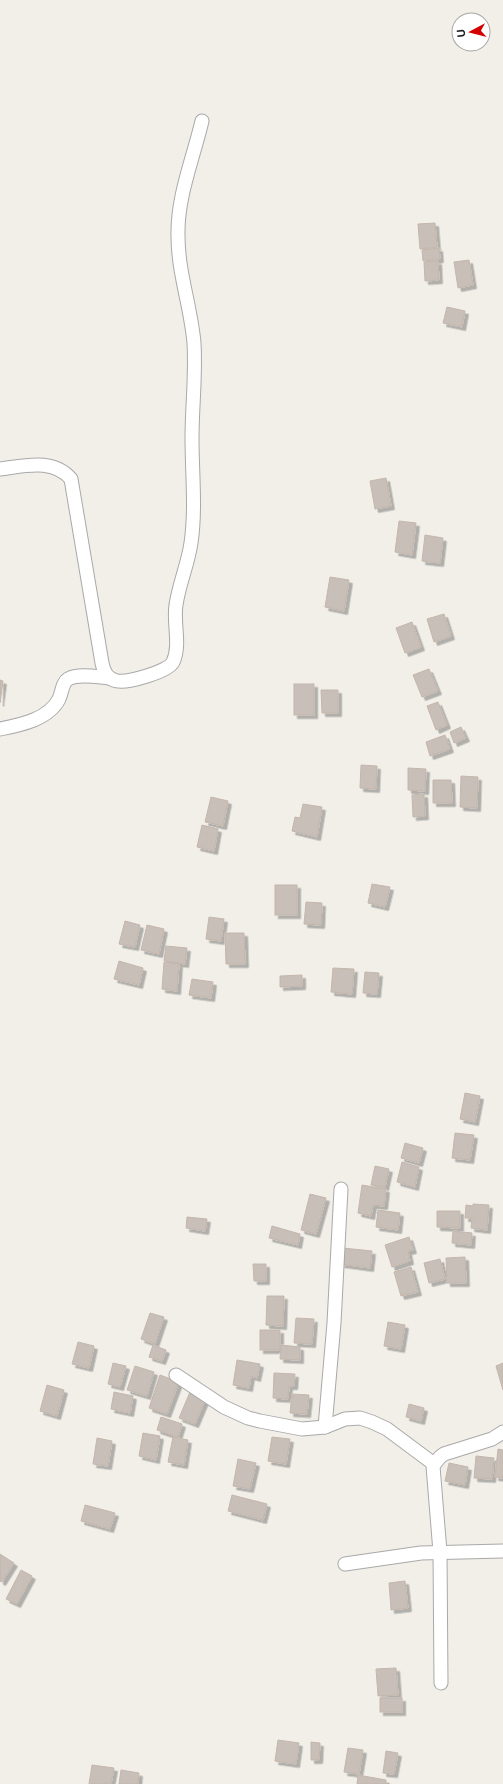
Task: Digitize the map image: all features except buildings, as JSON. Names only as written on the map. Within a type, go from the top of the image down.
[{"type":"street","points":[[0,729],[21,724],[51,710],[57,703],[64,684],[68,679],[77,676],[109,678],[116,681],[123,681],[162,670],[169,666],[174,654],[176,606],[191,544],[194,495],[192,437],[194,343],[181,267],[178,221],[180,200],[202,122]]},
{"type":"street","points":[[0,469],[39,465],[53,466],[64,471],[71,479],[102,663],[104,672],[109,678]]},
{"type":"street","points":[[325,1427],[334,1323],[341,1190]]},
{"type":"street","points":[[176,1375],[224,1407],[248,1418],[302,1429],[325,1427],[345,1419],[360,1418],[372,1422],[387,1429],[434,1464]]},
{"type":"street","points":[[441,1683],[440,1552],[432,1470],[434,1464],[444,1454],[492,1439],[503,1432]]},
{"type":"street","points":[[345,1564],[440,1552],[503,1551]]}]
